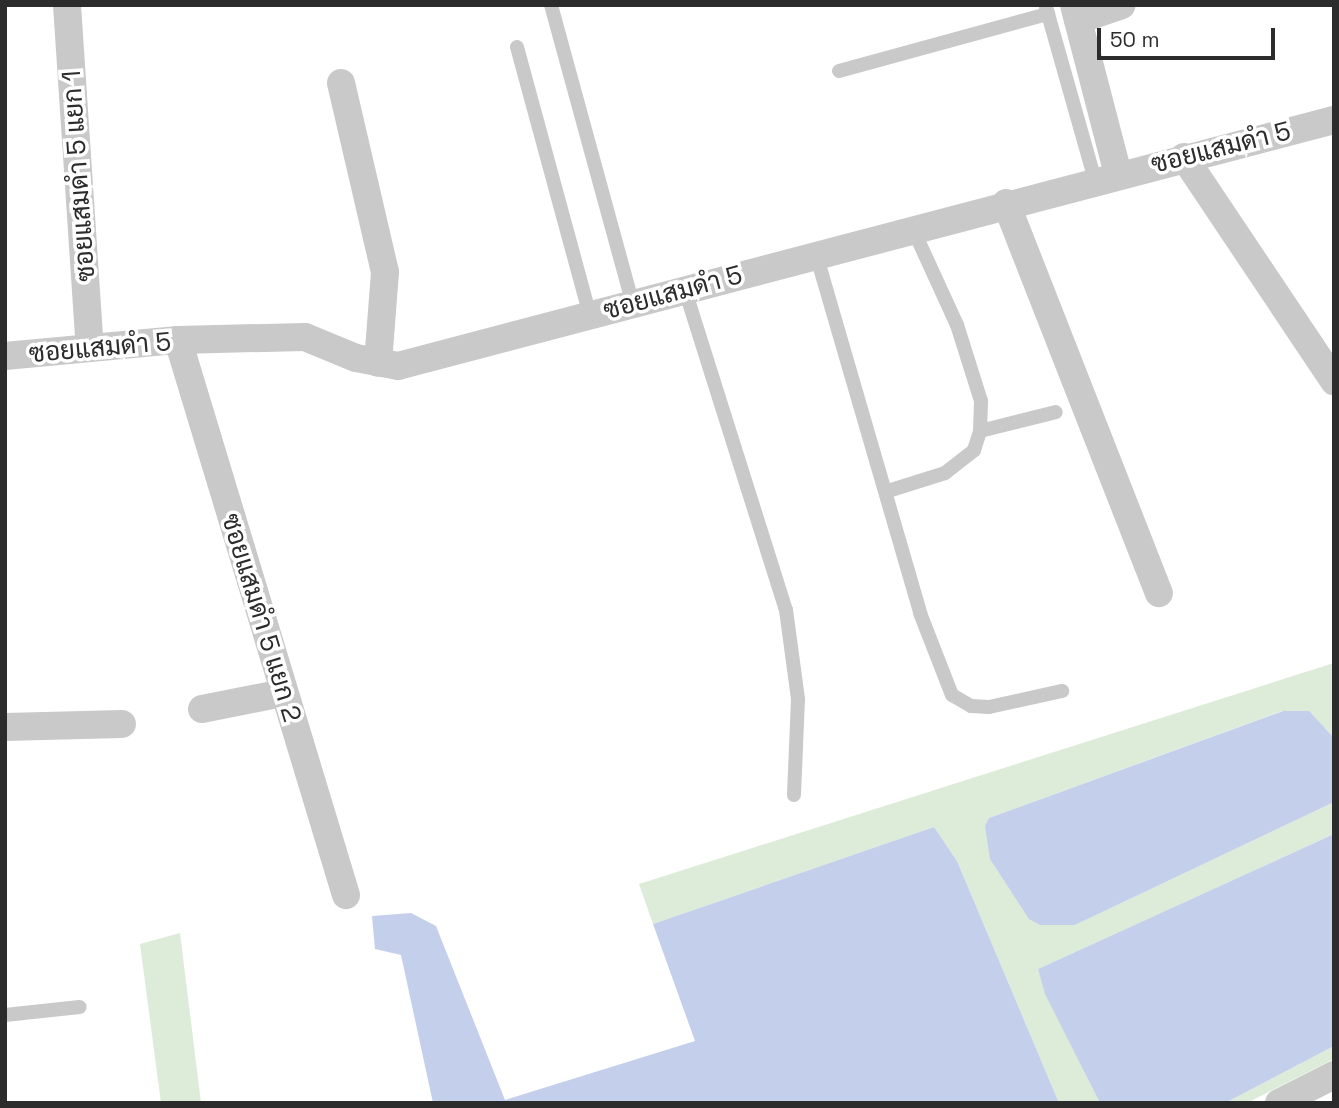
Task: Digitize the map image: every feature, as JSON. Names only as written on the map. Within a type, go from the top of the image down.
[{"type":"street","name":"ซอยแสมดำ 5 แยก 1","points":[[68,5],[90,347]]},
{"type":"street","points":[[1106,177],[1062,11],[1122,5]]},
{"type":"street","points":[[341,83],[385,272],[378,363]]},
{"type":"street","name":"ซอยแสมดำ 5","points":[[5,356],[178,340],[305,337],[378,363],[398,366],[1006,203],[1334,120]]},
{"type":"street","points":[[1184,158],[1334,381]]},
{"type":"street","points":[[1006,203],[1159,593]]},
{"type":"street","name":"ซอยแสมดำ 5 แยก 2","points":[[178,340],[346,895]]},
{"type":"street","points":[[202,709],[283,693]]},
{"type":"street","points":[[5,727],[122,724]]},
{"type":"street","points":[[1279,1103],[1334,1075]]},
{"type":"lane","points":[[551,5],[633,304]]},
{"type":"lane","points":[[839,71],[1062,11]]},
{"type":"lane","points":[[517,47],[590,316]]},
{"type":"lane","points":[[888,491],[945,473],[974,450],[980,430],[981,401],[957,325],[913,229]]},
{"type":"lane","points":[[816,254],[888,491],[920,613],[952,695],[971,706],[989,707],[1062,691]]},
{"type":"lane","points":[[685,290],[786,610],[798,699],[794,795]]},
{"type":"lane","points":[[980,430],[1056,412]]},
{"type":"lane","points":[[5,1014],[80,1007]]},
{"type":"green space","points":[[1334,663],[1334,738],[1325,728],[1282,711],[989,818],[985,827],[1075,925],[1334,802],[1334,834],[1038,969],[1046,994],[1100,1103],[1059,1103],[957,861],[934,827],[653,924],[639,884]]},
{"type":"green space","points":[[180,933],[201,1103],[161,1103],[140,944]]},
{"type":"green space","points":[[1334,1046],[1334,1059],[1247,1103],[1225,1103]]},
{"type":"water","points":[[1283,711],[1309,711],[1334,738],[1334,802],[1075,925],[1040,925],[1029,919],[990,859],[985,826],[989,818]]},
{"type":"water","points":[[934,827],[957,861],[1059,1103],[433,1103],[401,955],[375,949],[372,916],[411,913],[436,926],[505,1100],[695,1041],[653,924]]},
{"type":"water","points":[[1334,834],[1334,1046],[1225,1103],[1100,1103],[1045,994],[1038,969]]}]
